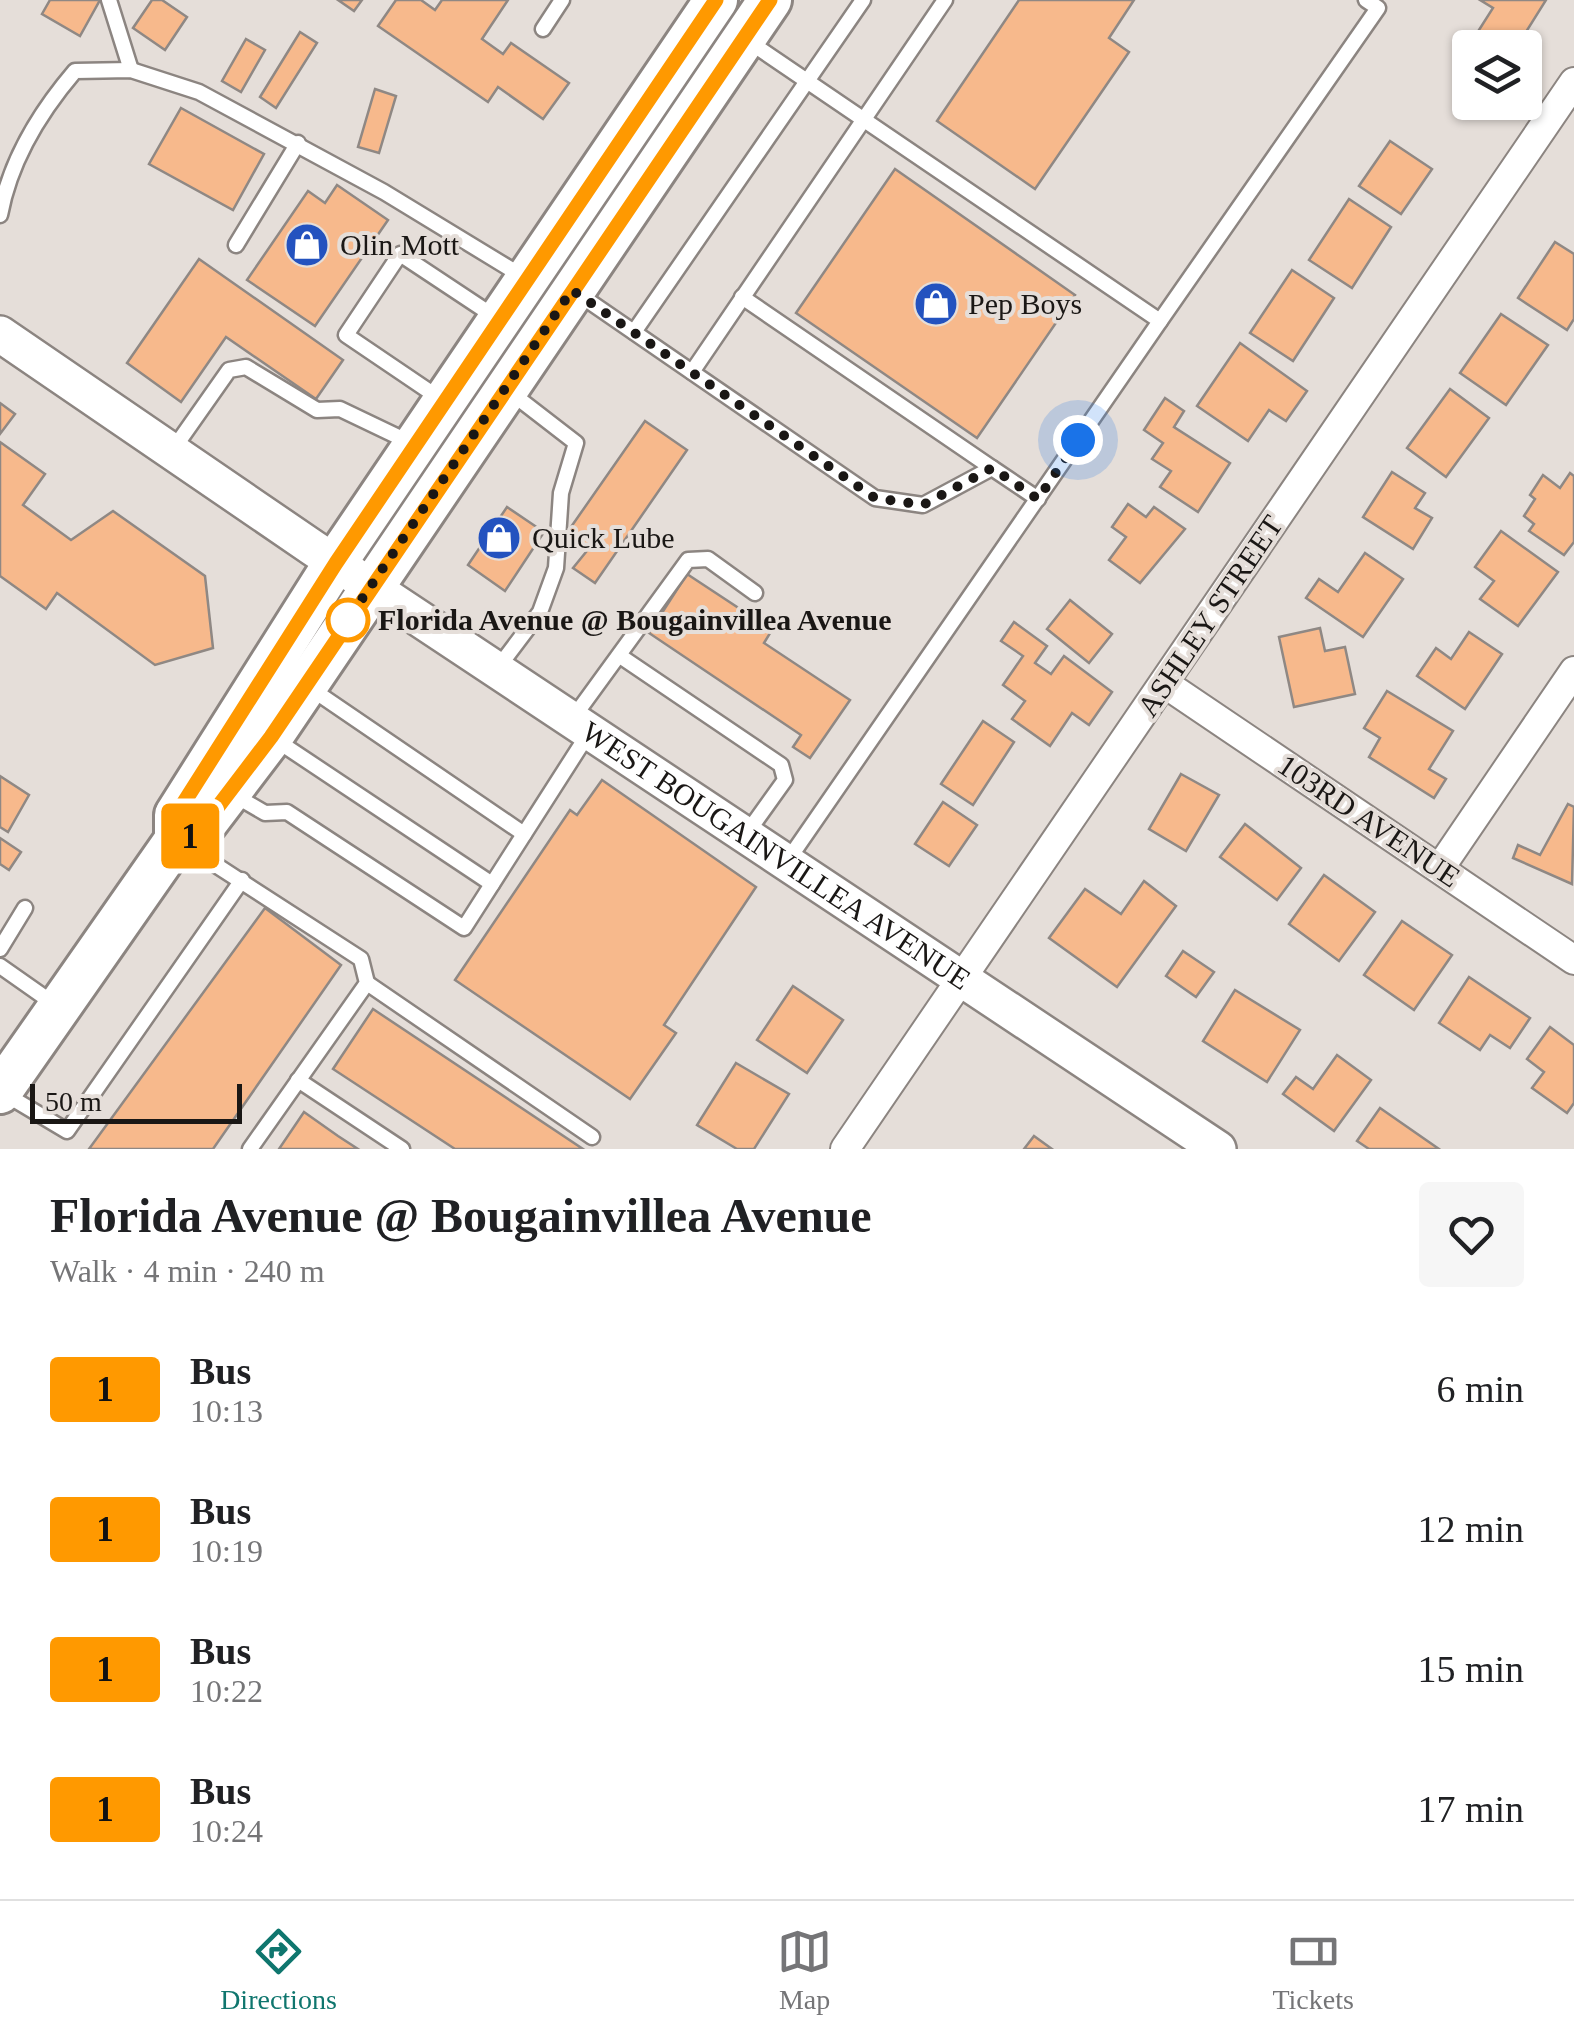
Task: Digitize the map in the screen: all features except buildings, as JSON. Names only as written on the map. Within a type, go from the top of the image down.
[{"type":"main road","points":[[176,840],[198,833],[305,685],[415,445],[527,279],[719,18],[770,0]]},
{"type":"main road","points":[[0,1092],[176,840],[176,815],[353,574],[505,388],[572,290],[719,18]]},
{"type":"street","name":"ASHLEY STREET","points":[[845,1149],[1574,82]]},
{"type":"street","name":"WEST BOUGAINVILLEA AVENUE","points":[[0,334],[353,574],[1218,1149]]},
{"type":"street","points":[[1440,868],[1574,671]]},
{"type":"street","name":"103RD AVENUE","points":[[1164,683],[1574,960]]},
{"type":"lane","points":[[109,0],[132,70]]},
{"type":"lane","points":[[543,28],[562,0]]},
{"type":"lane","points":[[634,332],[863,0]]},
{"type":"lane","points":[[692,372],[945,0]]},
{"type":"lane","points":[[788,861],[1376,3]]},
{"type":"lane","points":[[719,18],[1160,321]]},
{"type":"lane","points":[[0,215],[2,190],[42,110],[75,72],[132,70],[199,92],[298,143],[527,279]]},
{"type":"lane","points":[[236,245],[298,143]]},
{"type":"lane","points":[[444,401],[346,335],[400,254],[499,320]]},
{"type":"lane","points":[[572,290],[875,498],[923,505],[992,468]]},
{"type":"lane","points":[[742,297],[1038,499]]},
{"type":"lane","points":[[172,451],[229,370],[246,368],[317,410],[340,408],[415,445]]},
{"type":"lane","points":[[497,670],[540,612],[556,568],[561,493],[576,443],[505,388]]},
{"type":"lane","points":[[230,792],[266,813],[287,812],[464,928],[524,834],[620,656],[688,560],[708,559],[755,593]]},
{"type":"lane","points":[[620,656],[782,765],[786,780],[747,834]]},
{"type":"lane","points":[[305,685],[524,834]]},
{"type":"lane","points":[[271,737],[492,884]]},
{"type":"lane","points":[[176,840],[360,959],[367,983],[592,1137]]},
{"type":"lane","points":[[0,1092],[67,1131],[242,880]]},
{"type":"lane","points":[[0,949],[25,908]]},
{"type":"lane","points":[[0,966],[58,1007]]},
{"type":"lane","points":[[250,1149],[367,983]]},
{"type":"lane","points":[[298,1080],[402,1149]]},
{"type":"bus line","name":"1","points":[[716,0],[312,599],[176,815],[176,840],[198,833],[271,737],[770,0]]},
{"type":"place","name":"Olin Mott","points":[[307,245]]},
{"type":"place","name":"Pep Boys","points":[[936,304]]},
{"type":"place","name":"Quick Lube","points":[[499,538]]},
{"type":"place","name":"Florida Avenue @ Bougainvillea Avenue","points":[[348,620]]},
{"type":"route","points":[[348,620],[345,624],[572,290],[875,498],[923,505],[992,468],[1038,499],[1078,440]]}]
